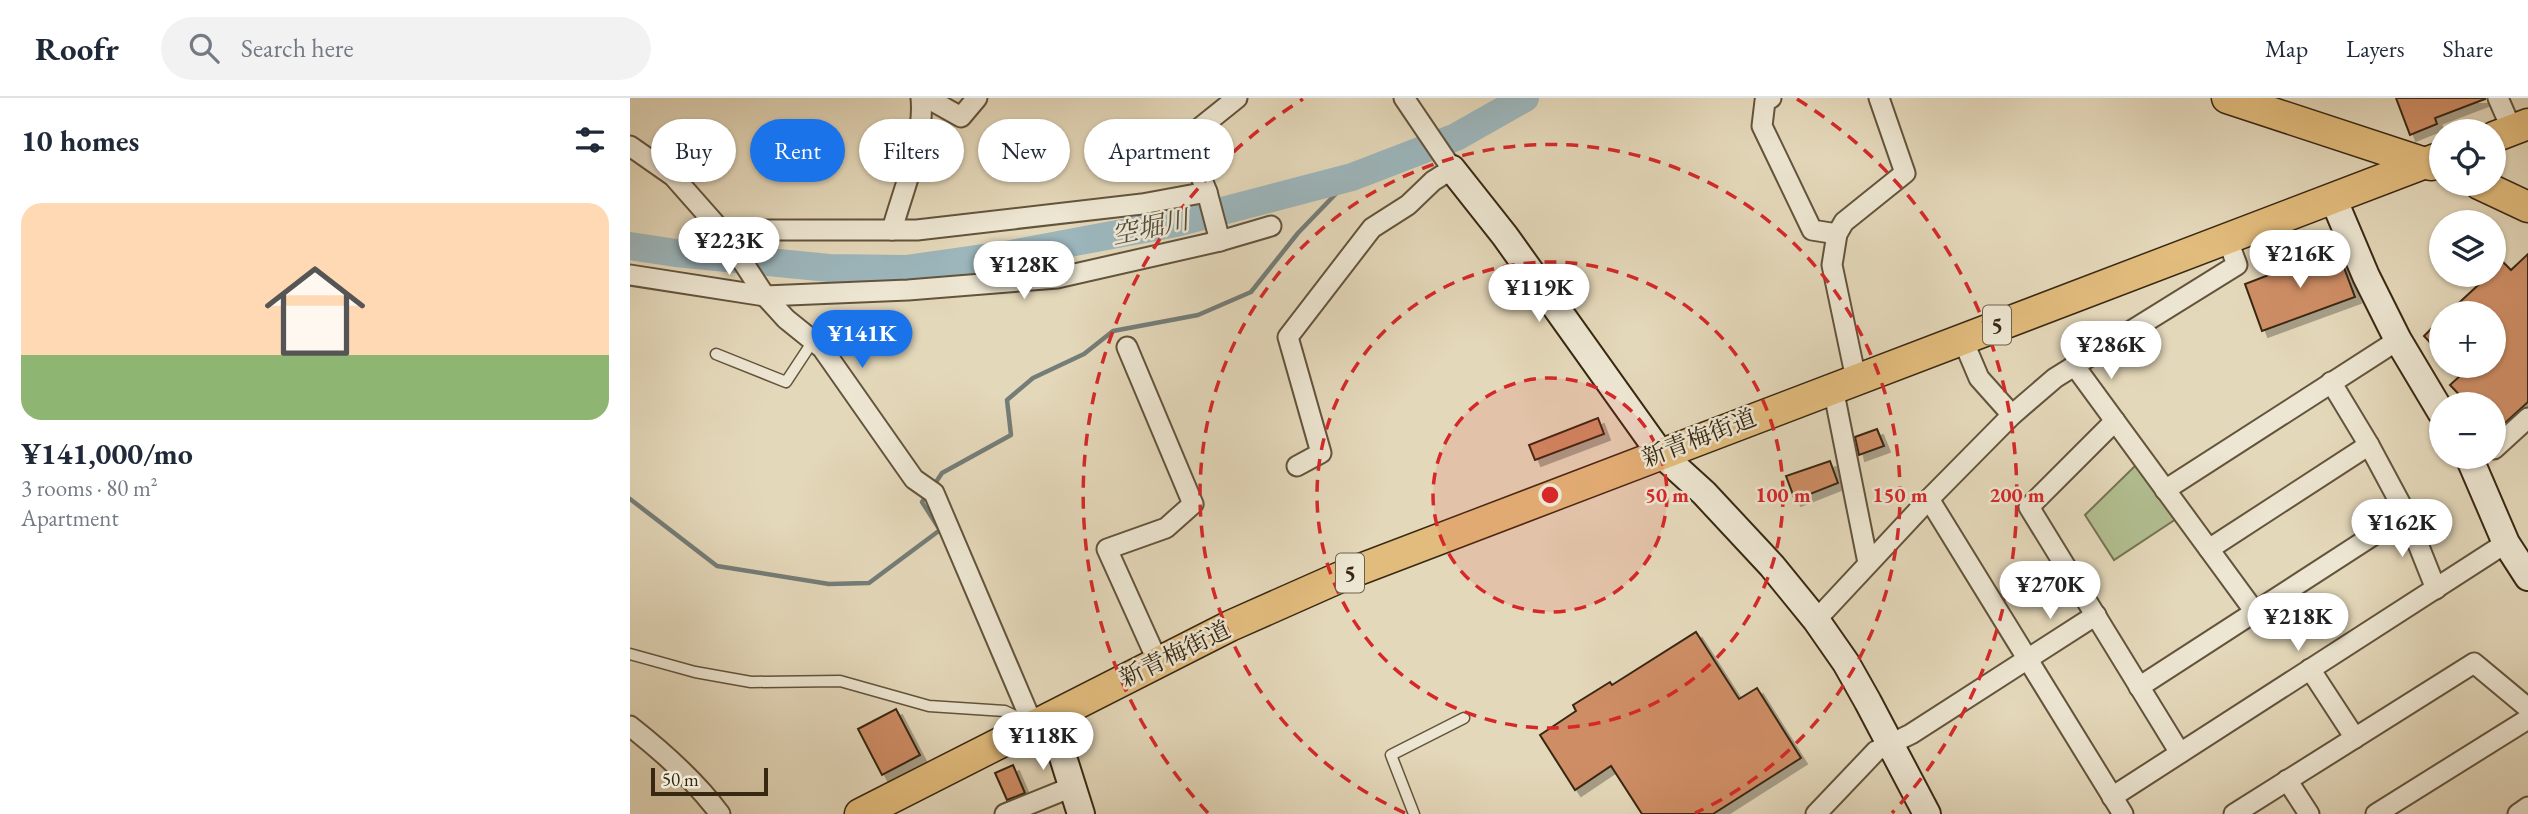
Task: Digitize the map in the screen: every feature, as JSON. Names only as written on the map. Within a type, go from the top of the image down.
[{"type":"main road","points":[[2227,98],[2429,161]]},
{"type":"main road","name":"新青梅街道","points":[[860,814],[1230,626],[1345,575],[1962,338],[2333,198],[2429,165]]},
{"type":"main road","points":[[2506,196],[2528,207]]},
{"type":"street","points":[[892,230],[916,146],[922,111],[921,98]]},
{"type":"street","points":[[927,98],[961,117],[977,98]]},
{"type":"street","points":[[1220,241],[1207,192],[1186,139],[1237,98]]},
{"type":"street","points":[[1404,98],[1448,163],[1505,236],[1660,453],[1704,493],[1772,566],[1816,620],[1846,663],[1927,814]]},
{"type":"street","points":[[1771,98],[1765,100],[1762,125],[1812,230],[1838,234]]},
{"type":"street","points":[[1868,563],[1844,383],[1832,265],[1838,234],[1844,222],[1905,173],[1879,98]]},
{"type":"street","points":[[2498,98],[2511,130]]},
{"type":"street","points":[[630,146],[674,176],[723,233],[765,296],[786,319],[822,348],[914,479],[928,489],[1042,720],[1081,814]]},
{"type":"street","points":[[1297,466],[1321,453],[1287,337],[1372,228],[1408,205],[1448,163]]},
{"type":"street","points":[[723,233],[917,230],[1142,204],[1207,192]]},
{"type":"street","points":[[2333,198],[2365,276],[2429,392]]},
{"type":"street","points":[[630,275],[765,296],[908,290],[1057,278],[1220,241],[1270,226]]},
{"type":"street","points":[[1816,620],[1929,499],[2012,415],[2055,378],[2237,265],[2227,238]]},
{"type":"street","points":[[1962,338],[1979,378],[2012,415]]},
{"type":"street","points":[[2165,490],[2398,340]]},
{"type":"street","points":[[1127,346],[1193,504],[1166,528],[1107,548],[1158,662]]},
{"type":"street","points":[[2074,365],[2255,612]]},
{"type":"street","points":[[2331,382],[2406,514],[2436,589]]},
{"type":"street","points":[[2506,436],[2528,418]]},
{"type":"street","points":[[2115,421],[2029,507],[2180,753]]},
{"type":"street","points":[[2209,549],[2369,445]]},
{"type":"street","points":[[1929,499],[2117,806],[2180,753],[2436,589],[2520,560],[2485,469]]},
{"type":"street","points":[[2139,687],[2406,514]]},
{"type":"street","points":[[1816,814],[1876,751],[1911,734],[2095,615]]},
{"type":"street","points":[[2234,814],[2474,663],[2528,708]]},
{"type":"street","points":[[2310,669],[2355,738]]},
{"type":"street","points":[[2376,814],[2528,719]]},
{"type":"street","points":[[630,726],[661,750],[707,796],[720,814]]},
{"type":"street","points":[[2287,780],[2309,814]]},
{"type":"street","points":[[1006,814],[1072,787]]},
{"type":"street","points":[[2518,814],[2528,807]]},
{"type":"lane","points":[[716,354],[786,382],[813,341]]},
{"type":"lane","points":[[630,654],[695,672],[751,682],[840,681],[929,705],[1004,711],[1042,720]]},
{"type":"lane","points":[[1414,814],[1391,755],[1464,718]]},
{"type":"green space","points":[[2137,464],[2176,519],[2114,560],[2085,515]]},
{"type":"building","points":[[2396,98],[2485,98],[2435,119],[2429,119],[2429,127],[2410,135]]},
{"type":"building","points":[[2337,249],[2355,297],[2262,331],[2245,284]]},
{"type":"building","points":[[2528,254],[2528,402],[2506,422],[2506,392],[2457,392],[2450,385],[2458,378],[2506,378],[2506,301],[2461,301],[2476,287],[2506,287],[2506,265],[2511,270]]},
{"type":"building","points":[[1598,418],[1604,434],[1535,460],[1529,445]]},
{"type":"building","points":[[1877,429],[1884,446],[1859,455],[1855,437]]},
{"type":"building","points":[[1830,461],[1838,483],[1795,500],[1786,476]]},
{"type":"building","points":[[1696,632],[1739,699],[1757,688],[1801,758],[1713,814],[1642,814],[1611,766],[1575,790],[1540,735],[1576,711],[1573,705],[1610,682],[1612,685]]},
{"type":"building","points":[[896,709],[920,755],[882,775],[858,729]]},
{"type":"building","points":[[1013,765],[1025,793],[1007,800],[995,773]]},
{"type":"waterway","name":"空堀川","points":[[630,246],[829,268],[906,269],[1011,254],[1176,223],[1352,177],[1456,137],[1525,98]]},
{"type":"waterway","points":[[934,485],[942,473],[1011,435],[1007,400],[1033,378],[1084,354],[1113,331],[1198,315],[1251,292],[1298,233],[1352,177]]},
{"type":"waterway","points":[[630,499],[717,566],[829,584],[869,583],[940,530],[922,502],[927,495]]}]
